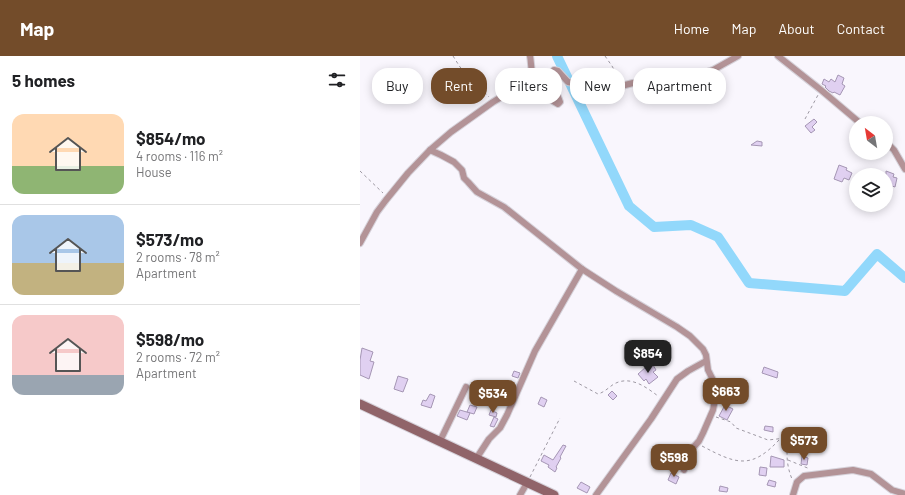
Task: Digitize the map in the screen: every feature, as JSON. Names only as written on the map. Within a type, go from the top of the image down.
[{"type":"main road","points":[[360,404],[554,495]]},
{"type":"street","points":[[530,56],[532,68]]},
{"type":"street","points":[[625,85],[638,82],[668,85],[675,84],[713,70],[738,56]]},
{"type":"street","points":[[778,56],[852,116]]},
{"type":"street","points":[[562,75],[570,83]]},
{"type":"street","points":[[360,243],[377,212],[408,173],[430,150],[451,132],[493,102]]},
{"type":"street","points":[[893,149],[905,168]]},
{"type":"street","points":[[430,150],[441,154],[454,162],[462,170],[464,178],[477,192],[504,207],[582,269],[666,320],[690,336],[703,349],[706,355],[707,366],[714,381],[716,390],[714,406],[701,437],[688,455],[684,470]]},
{"type":"street","points":[[476,459],[489,439],[500,428],[506,418],[535,351],[582,269]]},
{"type":"street","points":[[596,495],[651,419],[674,383],[680,376],[706,361]]},
{"type":"street","points":[[440,441],[466,387]]},
{"type":"street","points":[[793,495],[795,487],[804,476],[857,470],[873,475],[892,490],[905,494]]},
{"type":"street","points":[[520,495],[527,483]]},
{"type":"path","points":[[453,56],[460,67],[493,102]]},
{"type":"path","points":[[605,56],[613,68]]},
{"type":"path","points":[[805,119],[821,90]]},
{"type":"path","points":[[360,171],[389,197]]},
{"type":"path","points":[[574,381],[598,394],[603,393],[617,383],[632,382],[642,386],[664,400]]},
{"type":"path","points":[[711,414],[731,422],[736,428],[764,439],[771,441],[786,438],[788,442],[786,451],[787,459],[790,475],[795,487]]},
{"type":"path","points":[[527,483],[560,418]]},
{"type":"path","points":[[697,443],[720,454],[744,462],[760,457],[780,439]]},
{"type":"path","points":[[787,459],[810,469],[818,475]]},
{"type":"building","points":[[838,75],[844,78],[842,84],[845,86],[840,95],[829,91],[825,87],[826,86],[822,84],[824,79],[829,82],[831,79],[835,82]]},
{"type":"building","points":[[814,119],[817,122],[812,127],[815,130],[811,133],[805,126]]},
{"type":"building","points":[[757,141],[762,142],[762,146],[751,145]]},
{"type":"building","points":[[839,165],[847,168],[846,170],[849,172],[849,180],[844,178],[842,182],[834,179]]},
{"type":"building","points":[[893,177],[897,178],[895,187],[893,186]]},
{"type":"building","points":[[362,348],[373,352],[370,361],[374,362],[369,379],[360,375]]},
{"type":"building","points":[[653,365],[656,370],[653,372],[658,377],[649,384],[646,379],[644,381],[638,374],[646,367],[647,369]]},
{"type":"building","points":[[764,367],[778,372],[777,378],[762,373]]},
{"type":"building","points":[[514,371],[520,373],[518,378],[512,376]]},
{"type":"building","points":[[398,376],[408,379],[403,392],[394,389]]},
{"type":"building","points":[[612,391],[617,396],[613,400],[608,395]]},
{"type":"building","points":[[430,394],[435,396],[431,408],[421,405],[423,400],[426,401]]},
{"type":"building","points":[[541,397],[547,400],[544,407],[538,404]]},
{"type":"building","points":[[470,405],[477,407],[474,414],[467,412]]},
{"type":"building","points":[[725,405],[733,409],[727,420],[719,416]]},
{"type":"building","points":[[460,410],[470,413],[467,420],[457,416]]},
{"type":"building","points":[[491,410],[497,413],[496,417],[489,415]]},
{"type":"building","points":[[494,417],[498,419],[494,427],[490,426]]},
{"type":"building","points":[[765,426],[773,427],[773,432],[764,430]]},
{"type":"building","points":[[563,445],[566,446],[560,457],[561,458],[555,472],[548,467],[549,465],[541,461],[544,455],[553,460]]},
{"type":"building","points":[[771,456],[784,460],[784,467],[770,467]]},
{"type":"building","points":[[802,456],[808,458],[807,465],[801,464]]},
{"type":"building","points":[[760,467],[767,468],[766,476],[759,475]]},
{"type":"building","points":[[671,473],[679,477],[676,484],[668,480]]},
{"type":"building","points":[[769,480],[776,482],[775,487],[767,485]]},
{"type":"building","points":[[581,482],[590,487],[587,493],[577,488]]},
{"type":"building","points":[[720,486],[728,488],[727,492],[719,491]]},
{"type":"waterway","points":[[557,56],[629,206],[654,227],[691,225],[718,237],[749,283],[845,291],[877,254],[905,278]]}]
